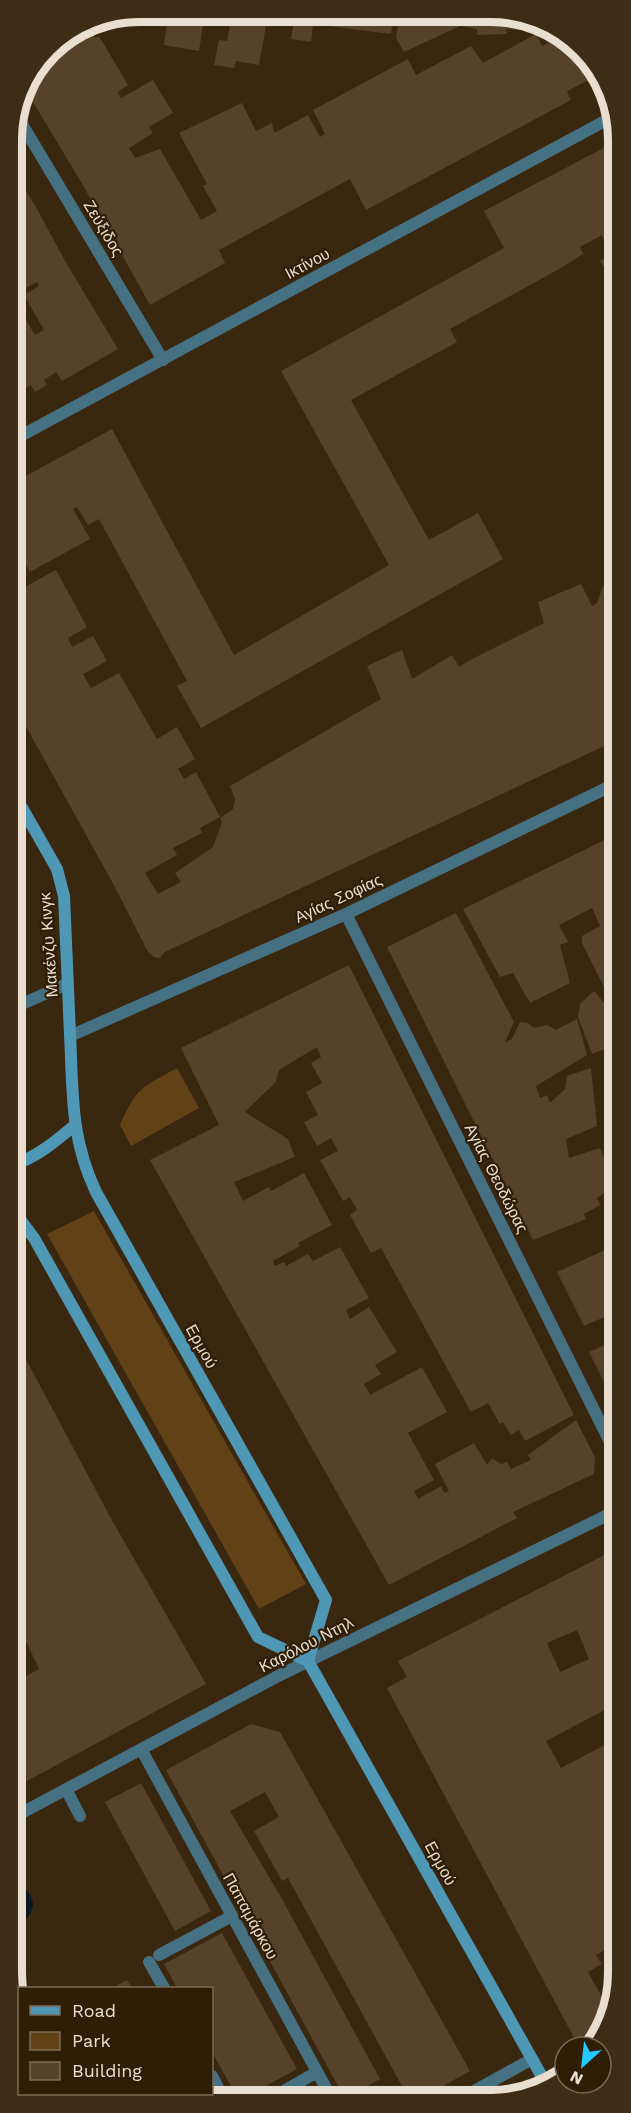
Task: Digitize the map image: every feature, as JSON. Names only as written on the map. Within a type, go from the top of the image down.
[{"type":"main road","name":"Μακένζυ Κινγκ","points":[[23,809],[57,870],[64,896],[70,1036]]},
{"type":"main road","name":"Ερμού","points":[[70,1036],[75,1125],[83,1162],[96,1192],[326,1600],[308,1661],[543,2078]]},
{"type":"main road","points":[[22,1162],[50,1146],[75,1125]]},
{"type":"main road","points":[[22,1222],[34,1238],[258,1637],[308,1661]]},
{"type":"street","name":"Ικτίνου","points":[[23,435],[606,120]]},
{"type":"street","name":"Ζεύξιδος","points":[[24,127],[163,360]]},
{"type":"street","name":"Αγίας Σοφίας","points":[[70,1036],[346,914],[608,787]]},
{"type":"street","name":"Αγίας Θεοδώρας","points":[[346,914],[608,1438]]},
{"type":"street","points":[[23,1004],[67,984]]},
{"type":"street","name":"Καρόλου Ντηλ","points":[[22,1813],[308,1661],[608,1515]]},
{"type":"street","name":"Παπαμάρκου","points":[[141,1749],[327,2090]]},
{"type":"street","points":[[66,1789],[80,1816]]},
{"type":"street","points":[[163,1987],[154,1958],[232,1916]]},
{"type":"street","points":[[476,2090],[532,2059]]},
{"type":"street","points":[[284,2090],[317,2072]]},
{"type":"green space","points":[[177,1068],[199,1108],[131,1146],[120,1125],[131,1103],[141,1090]]},
{"type":"green space","points":[[94,1211],[306,1584],[259,1609],[47,1234]]},
{"type":"shaded area","points":[[22,1886],[31,1897],[33,1904],[27,1918],[22,1923]]},
{"type":"building","points":[[167,22],[203,22],[199,51],[164,45]]},
{"type":"building","points":[[230,22],[267,22],[259,65],[236,61],[234,68],[214,65],[219,40],[227,41]]},
{"type":"building","points":[[294,22],[393,22],[391,34],[313,24],[311,42],[291,39]]},
{"type":"building","points":[[399,22],[491,22],[522,27],[522,30],[506,29],[507,34],[477,35],[477,29],[460,26],[404,52],[396,38]]},
{"type":"building","points":[[92,33],[95,38],[99,36],[128,85],[118,92],[121,98],[153,80],[173,113],[149,127],[153,133],[129,148],[135,158],[160,149],[201,220],[217,211],[203,186],[207,184],[179,133],[242,103],[256,131],[272,123],[274,133],[308,115],[320,137],[325,134],[313,110],[408,59],[416,75],[471,46],[483,63],[536,34],[542,46],[554,41],[563,47],[584,68],[593,81],[589,83],[587,81],[567,91],[571,100],[366,210],[350,179],[219,250],[225,263],[150,305],[30,97],[52,62],[68,47]]},
{"type":"building","points":[[608,146],[608,238],[604,240],[602,235],[580,247],[583,254],[561,268],[450,329],[457,342],[351,400],[429,540],[478,513],[503,559],[201,728],[177,686],[187,681],[99,519],[88,525],[77,507],[73,509],[90,539],[30,572],[23,559],[23,478],[112,429],[234,655],[389,565],[281,371],[504,248],[484,211]]},
{"type":"building","points":[[23,187],[118,349],[62,381],[56,372],[44,380],[47,385],[35,392],[31,385],[23,390],[23,314],[35,335],[44,330],[24,295],[39,286],[37,282],[26,288],[23,282]]},
{"type":"building","points":[[608,258],[608,275],[600,260]]},
{"type":"building","points":[[56,570],[87,627],[68,638],[72,647],[93,636],[107,661],[83,674],[91,688],[119,673],[157,739],[177,727],[195,759],[178,769],[184,779],[196,772],[220,817],[200,828],[202,833],[173,848],[177,855],[145,873],[158,894],[181,882],[175,873],[213,847],[222,822],[220,818],[233,809],[235,799],[230,786],[381,699],[367,666],[402,650],[412,679],[452,655],[459,667],[544,623],[538,602],[581,584],[592,606],[597,603],[603,586],[608,584],[608,744],[165,952],[160,958],[148,952],[116,889],[23,720],[23,588]]},
{"type":"building","points":[[608,838],[608,995],[582,943],[582,936],[600,926],[592,908],[559,925],[568,942],[560,945],[570,983],[530,1003],[513,973],[500,977],[463,909]]},
{"type":"building","points":[[456,913],[514,1022],[505,1042],[512,1039],[520,1022],[528,1023],[534,1028],[547,1025],[556,1030],[577,1019],[587,1055],[536,1086],[540,1098],[547,1095],[550,1103],[565,1089],[567,1076],[591,1068],[597,1126],[566,1139],[569,1158],[600,1148],[608,1166],[608,1190],[597,1198],[600,1205],[584,1214],[586,1219],[533,1240],[387,947]]},
{"type":"building","points":[[349,965],[574,1415],[525,1441],[519,1430],[511,1435],[503,1422],[500,1424],[488,1403],[471,1412],[381,1248],[371,1253],[350,1215],[357,1210],[350,1197],[343,1201],[320,1160],[338,1151],[331,1138],[317,1146],[304,1122],[318,1115],[306,1092],[322,1083],[311,1063],[321,1057],[317,1047],[279,1070],[276,1082],[245,1112],[288,1139],[295,1157],[234,1182],[243,1201],[269,1187],[271,1191],[304,1173],[332,1225],[298,1243],[300,1246],[273,1261],[275,1266],[284,1262],[286,1266],[308,1254],[313,1261],[340,1247],[369,1298],[346,1310],[350,1319],[369,1307],[397,1352],[375,1365],[381,1374],[364,1384],[370,1395],[422,1367],[447,1412],[408,1433],[434,1480],[414,1491],[418,1499],[441,1486],[444,1493],[449,1491],[435,1464],[474,1443],[487,1465],[492,1458],[501,1464],[507,1462],[511,1469],[531,1460],[528,1455],[576,1420],[595,1457],[594,1474],[513,1512],[517,1518],[389,1585],[150,1160],[219,1125],[181,1048]]},
{"type":"building","points":[[594,991],[604,1003],[608,1002],[608,1048],[592,1054],[578,1017],[580,1004]]},
{"type":"building","points":[[608,1249],[608,1315],[584,1326],[557,1272]]},
{"type":"building","points":[[608,1343],[608,1390],[589,1352]]},
{"type":"building","points":[[22,1353],[113,1522],[206,1684],[22,1784],[22,1678],[39,1669],[22,1633]]},
{"type":"building","points":[[608,1553],[608,1708],[546,1741],[561,1768],[608,1743],[608,1948],[596,1955],[602,1964],[588,1972],[605,2003],[591,2035],[573,2035],[387,1688],[407,1677],[398,1661]],"holes":[[[577,1630],[589,1659],[560,1672],[547,1643]]]},
{"type":"building","points":[[251,1724],[280,1732],[470,2071],[436,2090],[404,2090],[288,1878],[282,1881],[254,1831],[279,1817],[265,1792],[230,1811],[282,1899],[380,2079],[362,2090],[340,2090],[166,1770]]},
{"type":"building","points":[[141,1783],[211,1911],[175,1931],[105,1802]]},
{"type":"building","points":[[222,1933],[297,2069],[258,2090],[233,2090],[213,2054],[213,1987],[176,1987],[164,1964]]},
{"type":"building","points":[[127,1980],[131,1987],[114,1987]]},
{"type":"building","points":[[317,2085],[320,2090],[308,2090]]}]
